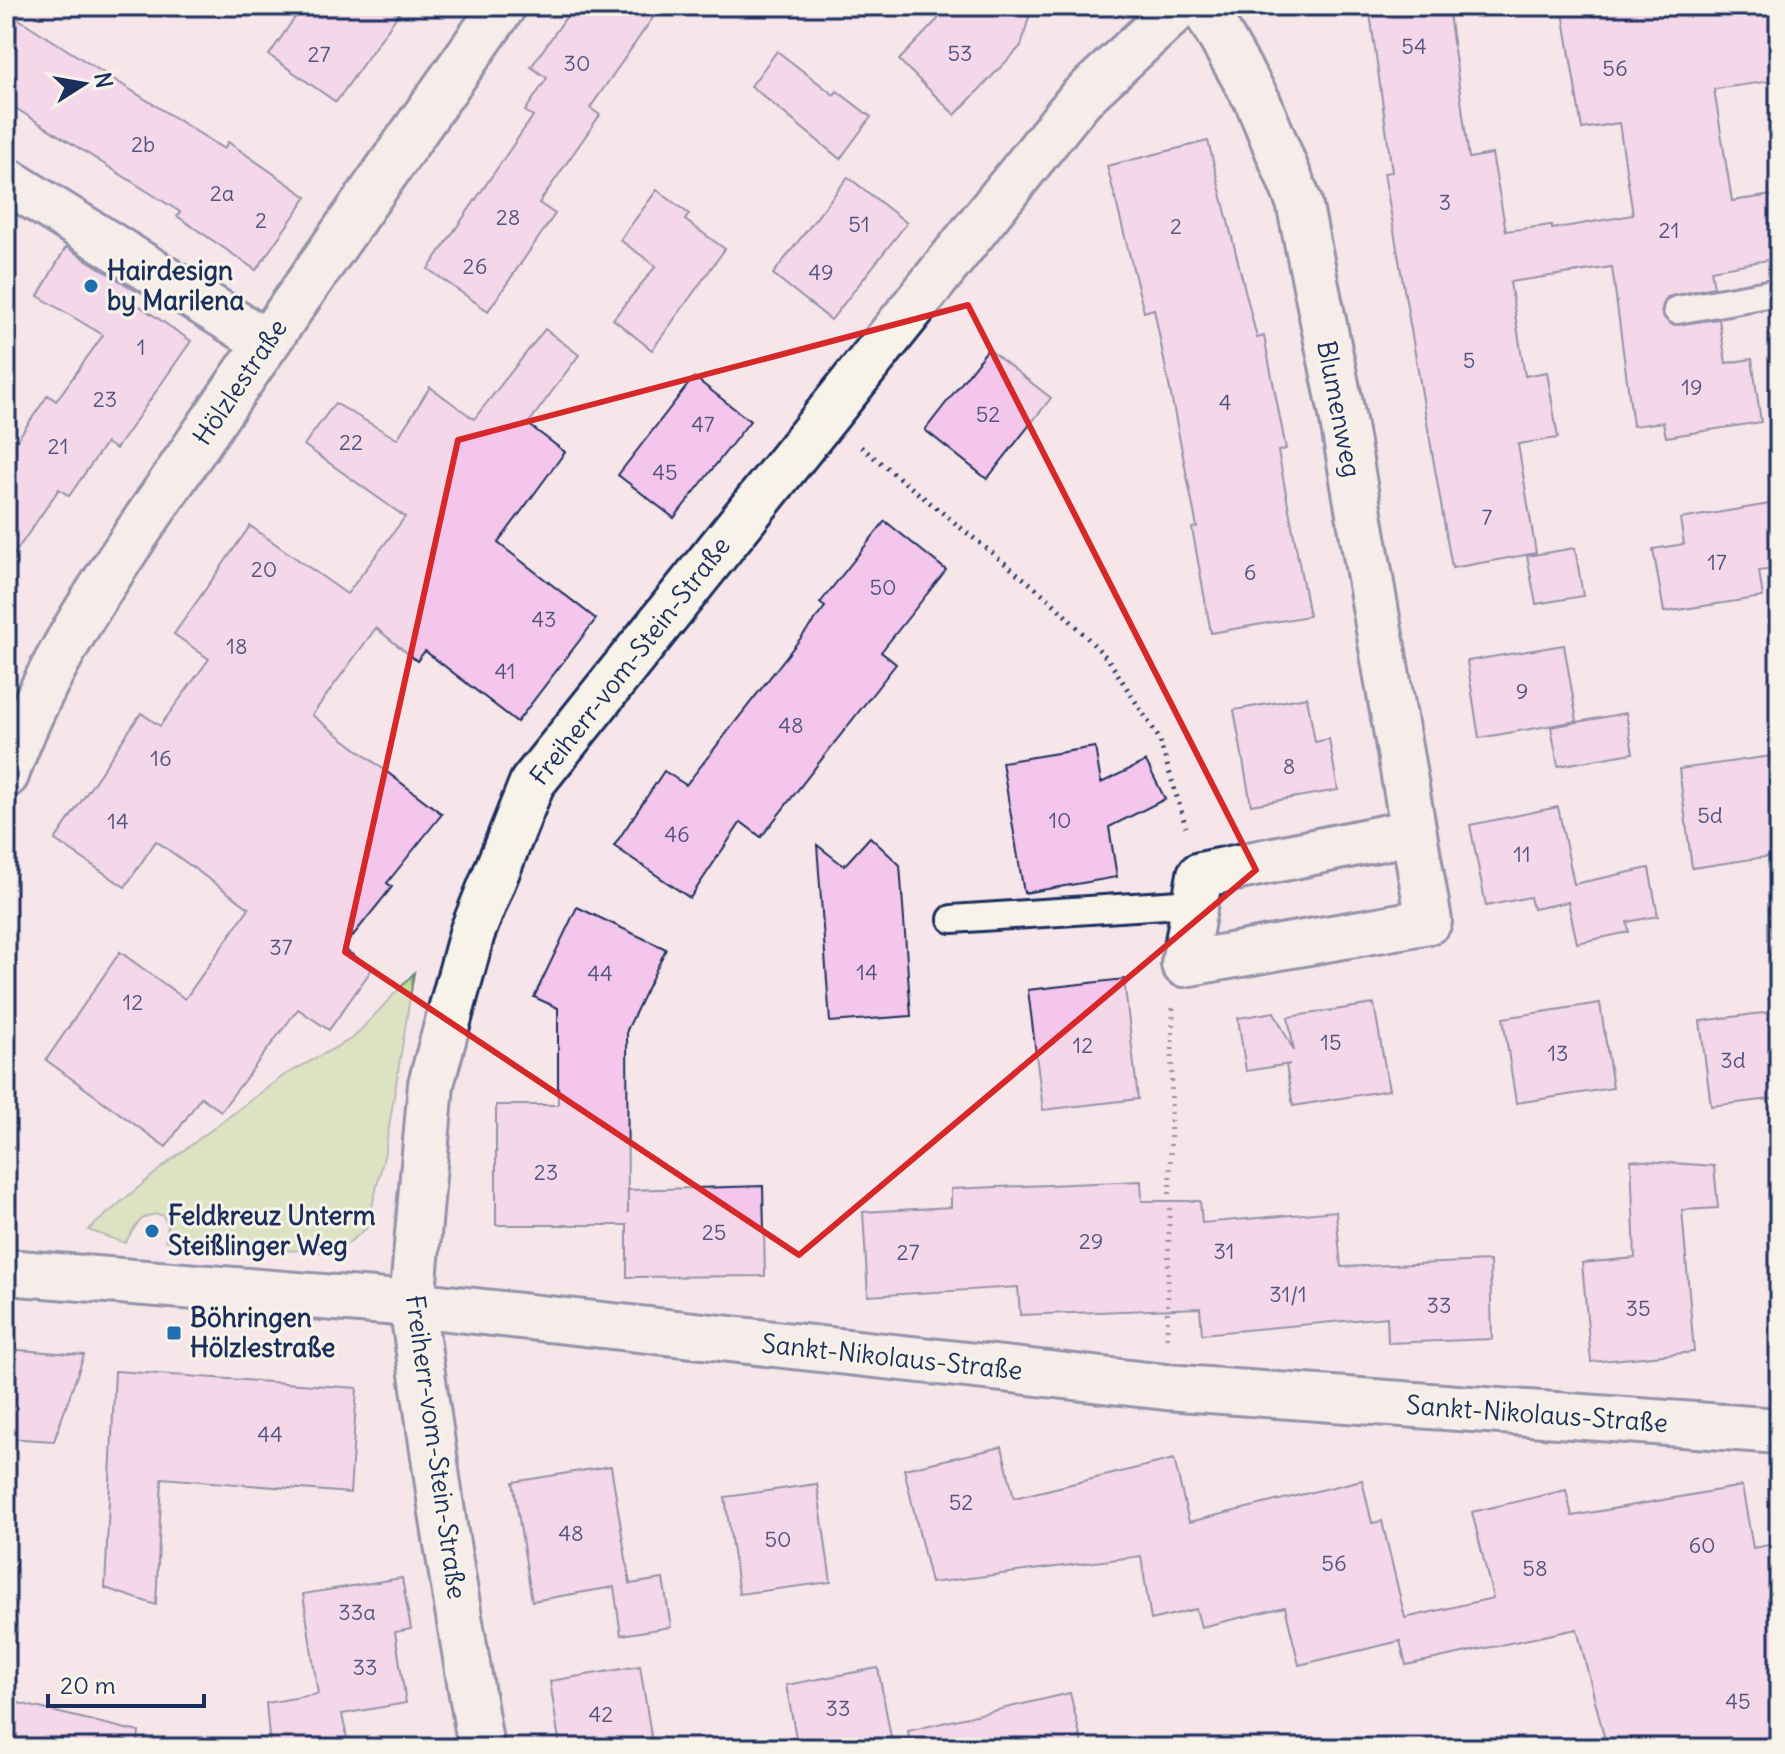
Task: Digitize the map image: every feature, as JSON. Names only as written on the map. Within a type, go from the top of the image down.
[{"type":"street","name":"Hölzlestraße","points":[[6,775],[40,696],[80,618],[266,342],[503,6]]},
{"type":"street","name":"Freiherr-vom-Stein-Straße","points":[[481,1748],[444,1526],[412,1304],[431,1084],[472,933],[532,783],[1080,99],[1180,6]]},
{"type":"street","name":"Blumenweg","points":[[1184,964],[1429,921],[1341,409],[1299,202],[1258,102],[1203,6]]},
{"type":"street","points":[[6,180],[266,342]]},
{"type":"street","points":[[1184,964],[1198,889],[1412,832]]},
{"type":"street","name":"Sankt-Nikolaus-Straße","points":[[6,1272],[412,1304],[1166,1387],[1779,1431]]},
{"type":"lane","points":[[1677,310],[1779,292]]},
{"type":"lane","points":[[952,919],[1198,889]]},
{"type":"path","points":[[823,416],[1049,599],[1108,659],[1159,738],[1198,889]]},
{"type":"path","points":[[1166,1387],[1174,971],[1184,964]]},
{"type":"highlighted area","points":[[968,305],[1256,870],[799,1255],[345,952],[458,440]]},
{"type":"green space","points":[[414,973],[385,1152],[367,1228],[336,1253],[181,1244],[165,1240],[168,1226],[163,1215],[155,1214],[144,1218],[125,1243],[88,1230],[171,1160],[283,1076],[353,1038]]},
{"type":"building","points":[[303,6],[404,6],[336,102],[269,55]]},
{"type":"building","points":[[574,6],[661,6],[590,108],[600,115],[539,203],[555,214],[488,311],[428,269],[533,116],[525,111],[547,78],[531,67]]},
{"type":"building","points":[[942,6],[1032,6],[1021,46],[955,115],[899,60],[938,19]]},
{"type":"building","points":[[1369,6],[1448,6],[1469,158],[1492,154],[1506,231],[1552,225],[1552,229],[1633,215],[1619,123],[1582,129],[1562,6],[1779,6],[1779,80],[1714,89],[1732,201],[1779,194],[1779,258],[1711,270],[1714,287],[1667,297],[1661,312],[1672,325],[1719,319],[1726,363],[1752,359],[1761,422],[1666,437],[1663,422],[1633,426],[1612,267],[1510,282],[1525,376],[1547,372],[1558,438],[1518,444],[1536,553],[1452,568],[1384,173],[1392,172]]},
{"type":"building","points":[[6,11],[224,149],[228,142],[307,197],[256,270],[177,216],[180,212],[12,106],[6,116]]},
{"type":"building","points":[[777,51],[834,95],[837,91],[871,117],[840,159],[751,86]]},
{"type":"building","points":[[1208,141],[1257,338],[1264,336],[1286,449],[1278,451],[1309,616],[1211,633],[1192,528],[1197,527],[1154,309],[1144,312],[1107,166]]},
{"type":"building","points":[[848,177],[907,223],[831,320],[773,274]]},
{"type":"building","points":[[657,190],[689,214],[685,220],[725,249],[652,350],[613,319],[656,266],[620,240]]},
{"type":"building","points":[[66,247],[136,291],[131,300],[191,341],[116,449],[106,443],[69,496],[59,489],[6,566],[6,456],[48,395],[56,401],[103,335],[38,296]]},
{"type":"building","points":[[545,329],[579,355],[528,424],[565,452],[498,543],[596,619],[517,722],[425,651],[417,661],[376,628],[312,715],[442,814],[387,883],[392,887],[343,948],[372,969],[329,1030],[298,1009],[221,1111],[201,1097],[166,1147],[46,1060],[120,952],[185,999],[249,908],[156,841],[125,887],[55,840],[141,713],[160,726],[209,659],[174,634],[250,526],[347,594],[405,517],[304,445],[335,403],[397,439],[430,387],[474,419]]},
{"type":"building","points":[[988,349],[1051,398],[987,479],[925,430]]},
{"type":"building","points":[[694,377],[750,421],[674,518],[618,475]]},
{"type":"building","points":[[1770,504],[1779,568],[1759,571],[1763,597],[1664,612],[1653,549],[1684,544],[1680,519]]},
{"type":"building","points":[[885,521],[946,570],[881,652],[896,664],[761,837],[741,822],[690,898],[614,846],[664,771],[686,785],[825,607],[820,603]]},
{"type":"building","points":[[1575,548],[1583,596],[1536,604],[1527,556]]},
{"type":"building","points":[[1564,645],[1577,721],[1479,738],[1467,661]]},
{"type":"building","points":[[1307,697],[1315,742],[1329,739],[1338,790],[1251,805],[1234,710]]},
{"type":"building","points":[[1626,713],[1633,753],[1558,766],[1551,727]]},
{"type":"building","points":[[1095,747],[1101,783],[1146,761],[1165,799],[1109,827],[1117,877],[1024,893],[1002,762]]},
{"type":"building","points":[[1779,755],[1779,855],[1692,868],[1679,769]]},
{"type":"building","points":[[1558,807],[1574,884],[1649,868],[1658,916],[1627,922],[1629,932],[1577,943],[1568,902],[1533,909],[1530,897],[1486,906],[1470,825]]},
{"type":"building","points":[[870,837],[900,865],[911,1016],[830,1022],[817,845],[844,866]]},
{"type":"building","points":[[577,907],[666,949],[627,1030],[628,1213],[628,1190],[763,1186],[765,1276],[627,1277],[627,1225],[496,1225],[496,1105],[558,1105],[558,1008],[534,997]]},
{"type":"building","points":[[1124,979],[1138,1099],[1043,1110],[1028,990]]},
{"type":"building","points":[[1600,1003],[1613,1088],[1516,1103],[1503,1018]]},
{"type":"building","points":[[1374,1004],[1389,1090],[1293,1106],[1286,1065],[1290,1064],[1246,1071],[1238,1018],[1274,1012],[1294,1051],[1288,1017]]},
{"type":"building","points":[[1779,1011],[1779,1098],[1711,1106],[1700,1021]]},
{"type":"building","points":[[1631,1160],[1714,1166],[1718,1208],[1682,1210],[1694,1352],[1591,1362],[1582,1263],[1635,1258]]},
{"type":"building","points":[[1141,1181],[1142,1201],[1200,1201],[1202,1223],[1336,1211],[1341,1267],[1490,1261],[1492,1339],[1388,1343],[1387,1317],[1202,1334],[1200,1308],[1020,1315],[1018,1287],[868,1296],[863,1212],[951,1207],[951,1189]]},
{"type":"building","points":[[6,1349],[84,1355],[54,1441],[6,1438]]},
{"type":"building","points":[[115,1371],[357,1388],[350,1493],[162,1478],[156,1605],[105,1588]]},
{"type":"building","points":[[1002,1447],[1014,1498],[1174,1459],[1189,1522],[1362,1480],[1372,1523],[1382,1521],[1405,1618],[1493,1598],[1472,1512],[1566,1490],[1572,1516],[1742,1486],[1753,1548],[1779,1543],[1779,1748],[1607,1748],[1577,1629],[1406,1665],[1400,1641],[1299,1665],[1285,1607],[1201,1627],[1196,1609],[1151,1620],[1141,1556],[931,1583],[904,1469]]},
{"type":"building","points":[[611,1466],[630,1584],[663,1579],[671,1627],[621,1635],[614,1587],[532,1601],[513,1482]]},
{"type":"building","points":[[817,1484],[831,1582],[739,1594],[725,1497]]},
{"type":"building","points":[[402,1578],[411,1629],[395,1632],[406,1703],[342,1714],[349,1748],[270,1748],[266,1703],[318,1694],[303,1594]]},
{"type":"building","points":[[640,1666],[653,1748],[560,1748],[550,1681]]},
{"type":"building","points":[[878,1668],[893,1748],[798,1748],[786,1685]]},
{"type":"building","points":[[1070,1693],[1083,1748],[910,1748],[908,1731]]},
{"type":"building","points":[[6,1700],[139,1732],[137,1748],[6,1748]]},
{"type":"place","name":"Hairdesign by Marilena","points":[[91,286]]},
{"type":"place","name":"Feldkreuz Unterm Steißlinger Weg","points":[[152,1231]]},
{"type":"place","name":"Böhringen Hölzlestraße","points":[[174,1333]]}]
